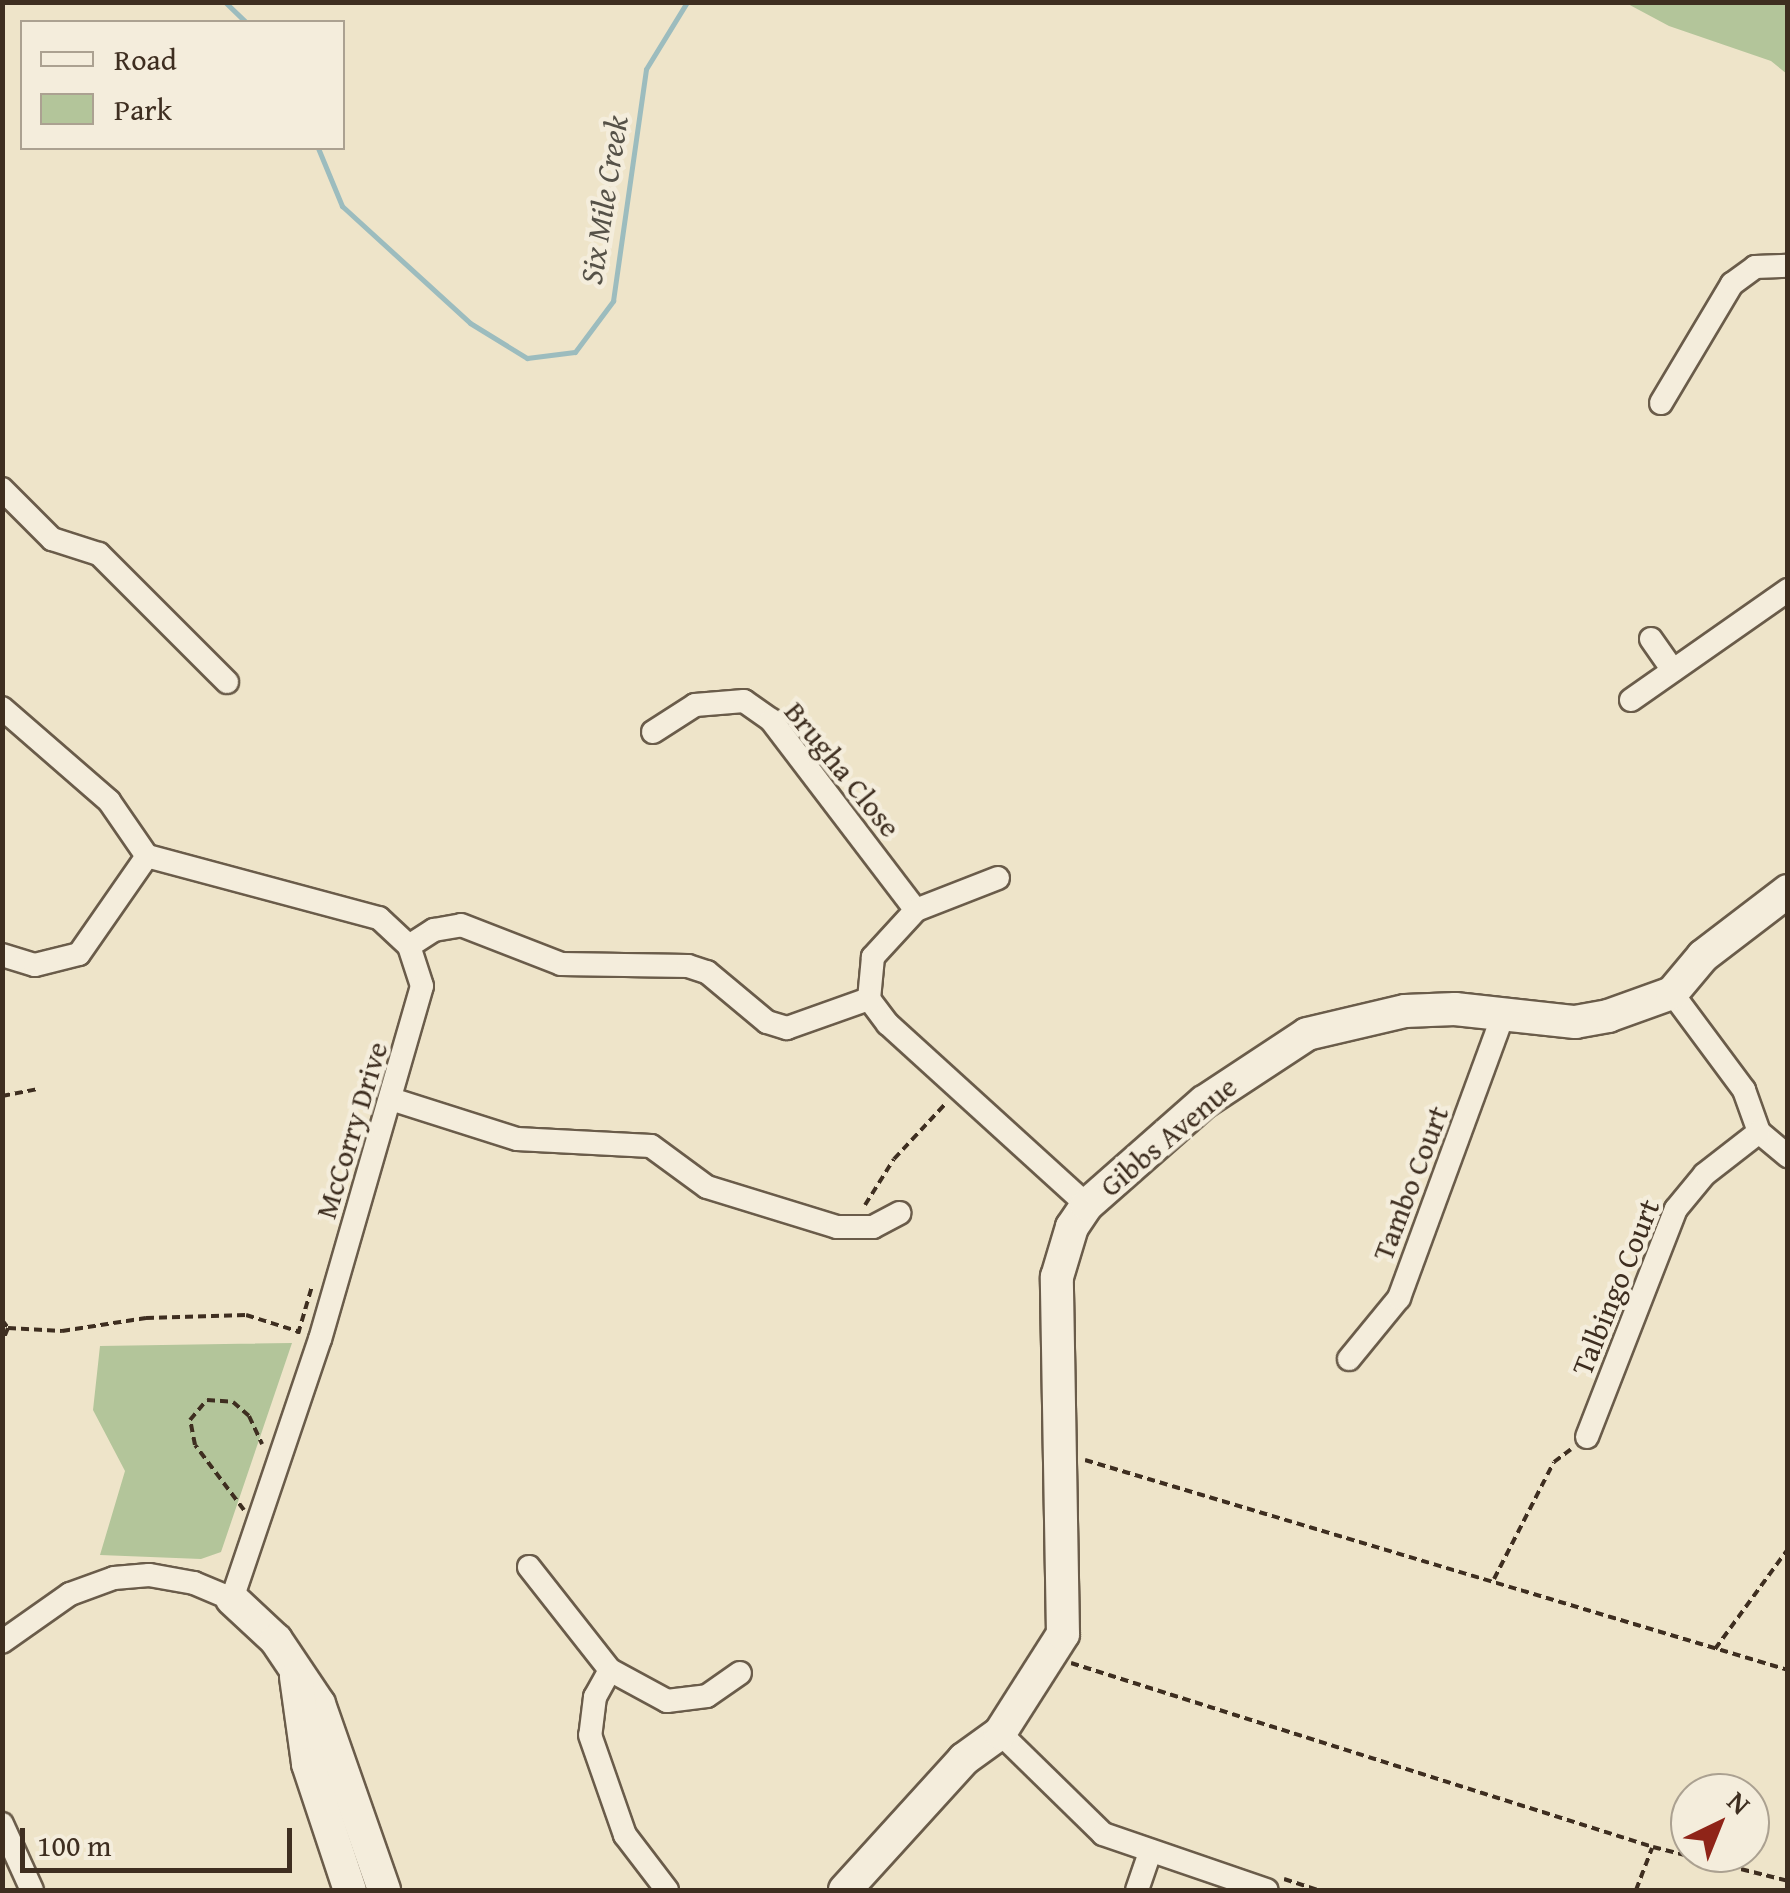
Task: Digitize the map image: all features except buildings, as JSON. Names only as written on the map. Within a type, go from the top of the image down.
[{"type":"street","points":[[1661,403],[1732,284],[1755,267],[1788,266]]},
{"type":"street","points":[[2,489],[52,540],[99,554],[228,682]]},
{"type":"street","points":[[1632,700],[1788,590]]},
{"type":"street","points":[[1651,639],[1673,670]]},
{"type":"street","name":"Brugha Close","points":[[653,732],[696,705],[744,701],[770,720],[916,910]]},
{"type":"street","points":[[2,708],[109,801],[147,856],[161,864],[379,918],[410,946],[434,930],[461,924],[560,964],[688,966],[707,972],[768,1022],[787,1028],[869,999]]},
{"type":"street","points":[[2,955],[35,965],[79,954],[147,856]]},
{"type":"street","points":[[998,878],[916,910],[872,957],[869,999],[1087,1205]]},
{"type":"street","points":[[1788,891],[1703,956],[1672,993],[1744,1090],[1759,1132],[1788,1156]]},
{"type":"street","name":"McCorry Drive","points":[[232,1599],[309,1335],[420,1009],[419,967],[410,946]]},
{"type":"street","name":"Gibbs Avenue","points":[[845,1890],[964,1759],[1000,1733],[1052,1658],[1066,1606],[1057,1277],[1072,1227],[1087,1205],[1204,1102],[1307,1034],[1405,1011],[1575,1022],[1672,993]]},
{"type":"street","name":"Tambo Court","points":[[1349,1358],[1398,1298],[1502,1015]]},
{"type":"street","points":[[391,1099],[517,1139],[651,1146],[707,1187],[862,1230],[899,1213]]},
{"type":"street","name":"Talbingo Court","points":[[1586,1437],[1676,1209],[1705,1174],[1759,1132]]},
{"type":"street","points":[[529,1567],[610,1670],[666,1700],[686,1702],[740,1672]]},
{"type":"street","points":[[2,1642],[70,1594],[114,1578],[150,1574],[194,1582],[232,1599],[276,1640],[332,1732],[384,1890]]},
{"type":"street","points":[[610,1670],[595,1697],[590,1735],[619,1822],[667,1890]]},
{"type":"street","points":[[296,1672],[308,1764],[350,1890]]},
{"type":"street","points":[[1000,1733],[1103,1834],[1149,1855],[1269,1882]]},
{"type":"street","points":[[2,1824],[32,1890]]},
{"type":"street","points":[[1137,1890],[1149,1855]]},
{"type":"path","points":[[862,1230],[862,1209],[894,1160],[959,1088]]},
{"type":"path","points":[[2,1096],[37,1089]]},
{"type":"path","points":[[297,1351],[309,1335],[316,1276]]},
{"type":"path","points":[[2,1320],[8,1328],[62,1331],[146,1318],[246,1315],[309,1335]]},
{"type":"path","points":[[2,1342],[8,1328]]},
{"type":"path","points":[[253,1496],[248,1512],[235,1505],[195,1445],[190,1420],[202,1402],[221,1399],[245,1410],[267,1448],[272,1432]]},
{"type":"path","points":[[1494,1580],[1554,1462],[1586,1437]]},
{"type":"path","points":[[1061,1454],[1788,1670]]},
{"type":"path","points":[[1715,1648],[1788,1549]]},
{"type":"path","points":[[1052,1658],[1653,1846],[1788,1881]]},
{"type":"path","points":[[1636,1890],[1653,1846]]},
{"type":"path","points":[[1269,1882],[1318,1890]]},
{"type":"green space","points":[[1626,3],[1787,3],[1787,74],[1771,61],[1669,26]]},
{"type":"green space","points":[[292,1343],[221,1552],[201,1559],[100,1555],[125,1471],[93,1410],[100,1346]]},
{"type":"waterway","name":"Six Mile Creek","points":[[225,2],[244,20]]},
{"type":"waterway","name":"Six Mile Creek","points":[[319,150],[342,206],[470,323],[527,358],[575,352],[613,301],[646,69],[687,2]]}]
